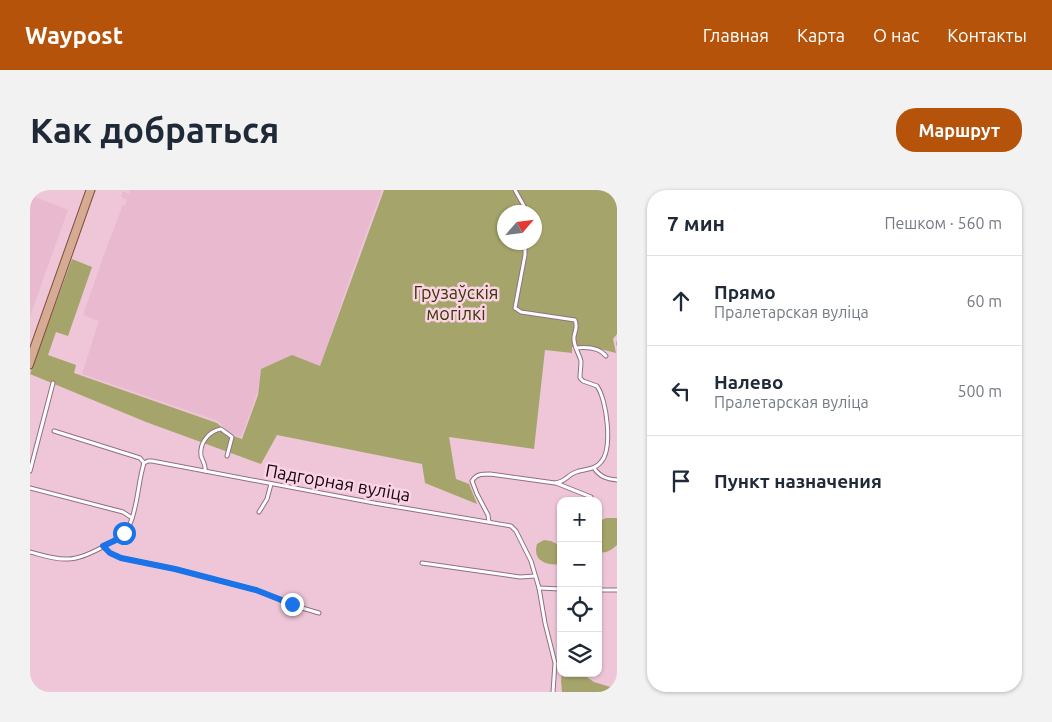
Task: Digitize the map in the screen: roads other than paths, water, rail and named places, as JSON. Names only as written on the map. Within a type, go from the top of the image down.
[{"type":"main road","points":[[30,356],[90,190]]},
{"type":"main road","points":[[30,366],[90,190]]},
{"type":"street","points":[[515,190],[523,205]]},
{"type":"street","points":[[525,250],[525,260],[515,308],[521,312],[575,320],[577,325],[574,336],[575,347],[581,361],[580,378],[597,386],[603,396],[606,410],[608,428],[606,453],[602,462],[594,468],[577,472],[563,481],[555,483]]},
{"type":"street","points":[[575,347],[597,350],[603,352],[606,356]]},
{"type":"street","points":[[30,471],[54,383]]},
{"type":"street","points":[[205,471],[206,468],[201,449],[207,436],[214,430],[221,429],[232,437],[227,456]]},
{"type":"street","points":[[30,552],[68,560],[81,557],[116,540],[130,525],[144,463],[140,458],[54,431]]},
{"type":"street","name":"Падгорная вуліца","points":[[144,463],[152,461],[271,484],[508,525],[514,528],[530,557],[539,588],[555,663],[552,692]]},
{"type":"street","points":[[594,468],[604,477],[617,480]]},
{"type":"street","points":[[489,522],[488,515],[472,482],[478,475],[490,474],[555,483],[591,496]]},
{"type":"street","points":[[259,512],[267,500],[271,484]]},
{"type":"street","points":[[30,488],[133,514]]},
{"type":"street","points":[[103,546],[110,553],[121,558],[175,569],[256,590],[319,613]]},
{"type":"street","points":[[422,563],[520,577],[535,576]]},
{"type":"street","points":[[539,588],[557,589]]},
{"type":"street","points":[[602,590],[617,590]]},
{"type":"park label","name":"Грузаўскія могілкі","points":[[456,302]]}]
